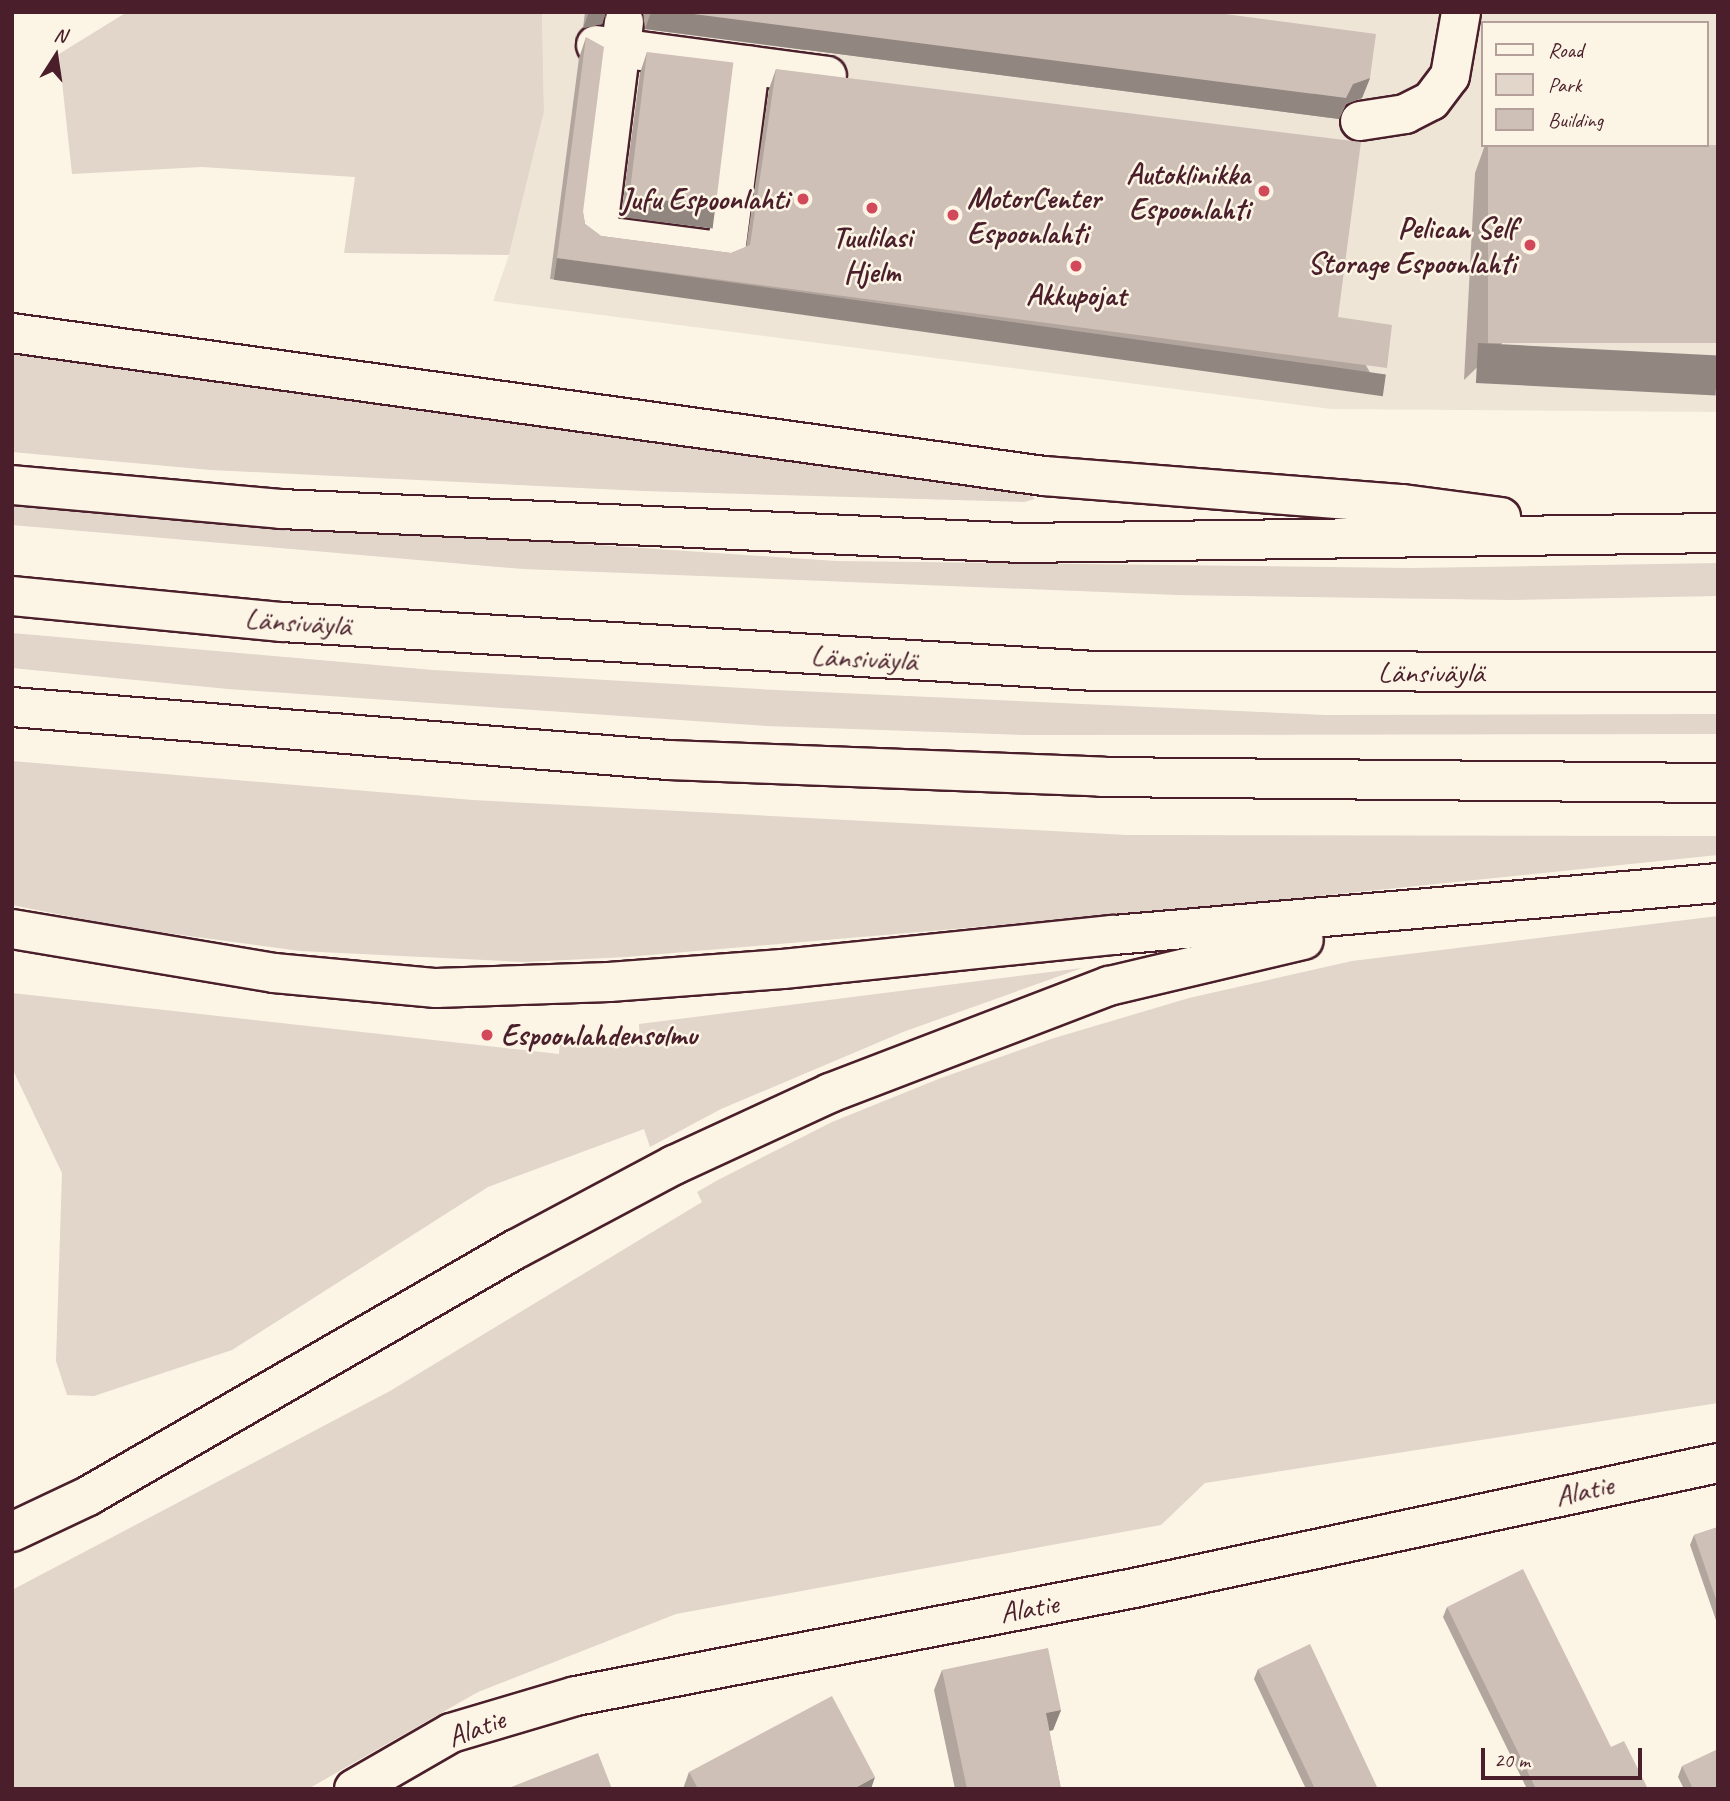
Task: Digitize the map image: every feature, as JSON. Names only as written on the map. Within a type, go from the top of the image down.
[{"type":"main road","points":[[1347,134],[1405,114],[1431,101],[1450,76],[1461,12]]},
{"type":"main road","points":[[750,66],[726,252],[597,234],[614,39],[750,66],[859,80]]},
{"type":"main road","points":[[12,333],[1044,476],[1403,504],[1635,534]]},
{"type":"main road","points":[[12,485],[281,509],[1021,543],[1718,533]]},
{"type":"main road","name":"Länsiväylä","points":[[12,596],[282,622],[1094,671],[1718,672]]},
{"type":"main road","points":[[12,707],[668,760],[1101,777],[1718,783]]},
{"type":"main road","points":[[12,929],[274,973],[436,988],[609,982],[756,971],[1114,935],[1450,909],[1718,883]]},
{"type":"main road","points":[[12,1532],[88,1496],[516,1249],[674,1165],[830,1093],[1109,986],[1450,909]]},
{"type":"main road","name":"Alatie","points":[[354,1789],[451,1733],[576,1696],[1134,1588],[1718,1462]]},
{"type":"shaded area","name":"MotorCenter Espoonlahti","points":[[542,12],[1718,12],[1718,412],[1331,409],[493,301],[509,255],[544,112]]},
{"type":"green space","points":[[127,12],[542,12],[544,112],[509,255],[344,253],[355,177],[202,167],[72,174],[59,54]]},
{"type":"green space","points":[[12,354],[1030,494],[1035,499],[1024,502],[643,491],[211,470],[12,452]]},
{"type":"green space","points":[[12,506],[836,561],[1412,568],[1718,563],[1718,596],[1511,600],[1177,595],[523,569],[12,525]]},
{"type":"green space","points":[[12,633],[433,670],[776,690],[1325,715],[1718,714],[1718,734],[1026,735],[766,726],[228,689],[12,668]]},
{"type":"green space","points":[[12,761],[473,800],[1126,835],[1718,836],[1718,855],[1211,907],[626,957],[525,962],[300,951],[122,927],[12,905]]},
{"type":"green space","points":[[1718,916],[1718,1403],[1205,1483],[1161,1525],[676,1614],[478,1692],[308,1789],[12,1789],[12,1590],[390,1391],[702,1202],[697,1192],[718,1180],[832,1122],[941,1078],[1051,1039],[1189,998],[1352,961]]},
{"type":"green space","points":[[1082,968],[903,1032],[721,1109],[650,1147],[644,1129],[488,1187],[232,1350],[94,1396],[67,1395],[56,1361],[62,1173],[12,1068],[12,993],[559,1054],[560,1042],[640,1043],[639,1024]]},
{"type":"building","points":[[678,12],[1210,12],[1376,34],[1370,78],[1353,84],[1346,98]]},
{"type":"building","points":[[586,37],[604,47],[583,212],[585,224],[601,236],[731,253],[750,245],[776,69],[1361,142],[1338,317],[1392,325],[1387,368],[557,258]]},
{"type":"building","points":[[647,52],[733,63],[716,207],[629,196]]},
{"type":"building","points":[[1718,145],[1718,343],[1488,343],[1488,147]]},
{"type":"building","points":[[1718,1527],[1718,1605],[1694,1535]]},
{"type":"building","points":[[1523,1569],[1611,1747],[1624,1741],[1648,1789],[1536,1789],[1447,1607]]},
{"type":"building","points":[[1310,1644],[1378,1789],[1315,1789],[1258,1669]]},
{"type":"building","points":[[1048,1648],[1061,1710],[1046,1713],[1061,1789],[967,1789],[942,1670]]},
{"type":"building","points":[[832,1696],[875,1777],[853,1789],[698,1789],[689,1772]]},
{"type":"building","points":[[1718,1749],[1718,1789],[1693,1789],[1682,1766]]},
{"type":"building","points":[[598,1753],[612,1789],[506,1789]]},
{"type":"place","name":"Autoklinikka Espoonlahti","points":[[1264,191]]},
{"type":"place","name":"Jufu Espoonlahti","points":[[803,199]]},
{"type":"place","name":"Tuulilasi Hjelm","points":[[872,208]]},
{"type":"place","name":"MotorCenter Espoonlahti","points":[[953,215]]},
{"type":"place","name":"Pelican Self Storage Espoonlahti","points":[[1530,245]]},
{"type":"place","name":"Akkupojat","points":[[1076,266]]},
{"type":"place","name":"Espoonlahdensolmu","points":[[487,1035]]}]
